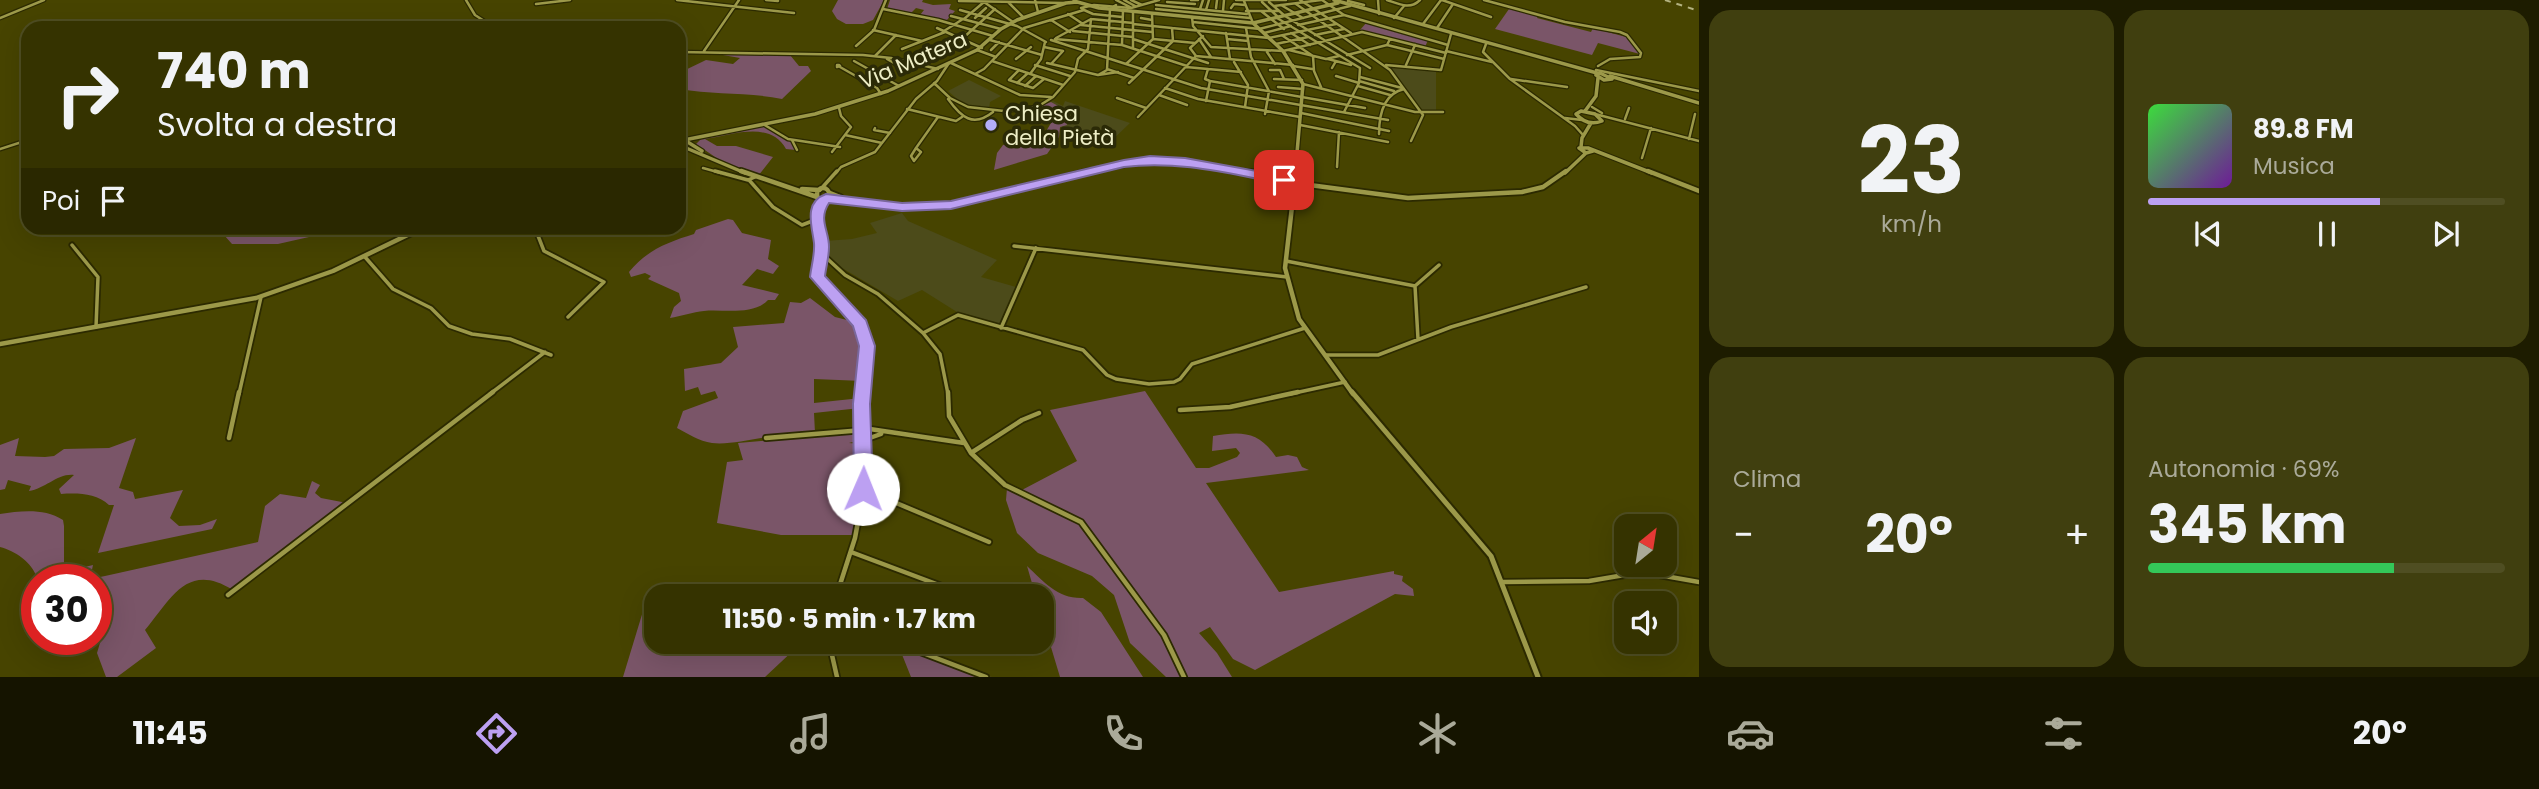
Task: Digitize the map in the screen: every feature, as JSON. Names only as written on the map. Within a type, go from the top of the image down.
[{"type":"main road","points":[[1334,0],[1584,71],[1597,72],[1608,78],[1699,103]]},
{"type":"main road","points":[[1070,1],[1123,10],[1170,6],[1186,8],[1192,20],[1209,13],[1237,16],[1253,23],[1285,50],[1303,89],[1296,164],[1304,181],[1293,191]]},
{"type":"main road","name":"Via Matera","points":[[686,141],[839,108],[881,94],[979,49],[1001,29],[1023,17],[1070,1]]},
{"type":"main road","points":[[1253,23],[1340,2]]},
{"type":"main road","points":[[1584,71],[1597,72]]},
{"type":"main road","points":[[1594,114],[1593,101],[1599,85],[1597,72]]},
{"type":"main road","points":[[1599,85],[1608,78]]},
{"type":"main road","points":[[1583,111],[1601,118],[1599,122],[1592,123],[1576,115],[1577,112],[1588,109],[1593,101]]},
{"type":"main road","points":[[1583,120],[1585,130]]},
{"type":"main road","points":[[1576,162],[1585,130],[1592,123]]},
{"type":"main road","points":[[1583,135],[1590,152]]},
{"type":"main road","points":[[691,146],[703,137]]},
{"type":"main road","points":[[686,144],[755,177],[817,197],[917,207],[955,204],[1141,161],[1177,161],[1255,173],[1289,175],[1336,188]]},
{"type":"main road","points":[[1581,148],[1699,191]]},
{"type":"main road","points":[[1255,173],[1301,184],[1408,198],[1522,192],[1543,187],[1558,179],[1590,152]]},
{"type":"main road","points":[[1296,164],[1286,179],[1293,191],[1286,261],[1294,307],[1305,328],[1345,382],[1494,561],[1538,677]]},
{"type":"main road","points":[[780,185],[820,190],[871,203]]},
{"type":"main road","points":[[817,197],[816,194],[820,190]]},
{"type":"main road","points":[[827,198],[830,192]]},
{"type":"main road","points":[[0,344],[261,296],[316,278],[408,235]]},
{"type":"street","points":[[0,18],[44,0]]},
{"type":"street","points":[[466,0],[475,15],[484,21]]},
{"type":"street","points":[[536,5],[570,0]]},
{"type":"street","points":[[677,0],[794,13]]},
{"type":"street","points":[[704,51],[739,0]]},
{"type":"street","points":[[766,0],[778,1]]},
{"type":"street","points":[[856,46],[872,30],[886,0]]},
{"type":"street","points":[[1131,0],[1137,5]]},
{"type":"street","points":[[1191,0],[1198,0]]},
{"type":"street","points":[[1216,8],[1217,0]]},
{"type":"street","points":[[1223,16],[1224,0]]},
{"type":"street","points":[[1272,6],[1286,0]]},
{"type":"street","points":[[1300,0],[1353,33]]},
{"type":"street","points":[[1231,8],[1231,5],[1252,1],[1263,6],[1283,6],[1321,0],[1344,15],[1448,45]]},
{"type":"street","points":[[1378,0],[1378,14]]},
{"type":"street","points":[[1387,0],[1404,6]]},
{"type":"street","points":[[1409,0],[1419,1]]},
{"type":"street","points":[[1422,26],[1441,0],[1491,17]]},
{"type":"street","points":[[1484,0],[1565,22],[1620,32],[1627,35],[1641,53],[1640,57],[1610,59],[1597,72]]},
{"type":"street","points":[[962,1],[1070,1]]},
{"type":"street","points":[[1008,1],[1023,17]]},
{"type":"street","points":[[1035,1],[1038,12]]},
{"type":"street","points":[[1199,10],[1202,1],[1209,2],[1209,13]]},
{"type":"street","points":[[1252,1],[1256,9]]},
{"type":"street","points":[[1312,1],[1336,16]]},
{"type":"street","points":[[1348,1],[1355,2],[1362,8]]},
{"type":"street","points":[[1355,18],[1368,1]]},
{"type":"street","points":[[1394,18],[1404,6],[1419,1]]},
{"type":"street","points":[[984,2],[1012,23]]},
{"type":"street","points":[[902,48],[945,32],[984,2]]},
{"type":"street","points":[[1098,4],[1118,2],[1137,5]]},
{"type":"street","points":[[1107,69],[1110,9],[1118,2]]},
{"type":"street","points":[[975,74],[992,61],[1024,28],[1068,15],[1086,4],[1118,2],[1133,10]]},
{"type":"street","points":[[1144,2],[1154,7]]},
{"type":"street","points":[[1133,49],[1133,10],[1144,2],[1154,7],[1170,6],[1250,18]]},
{"type":"street","points":[[1237,16],[1243,2]]},
{"type":"street","points":[[1243,2],[1253,23]]},
{"type":"street","points":[[1237,16],[1269,2],[1277,18],[1357,66],[1360,69],[1359,82],[1344,113]]},
{"type":"street","points":[[1261,30],[1350,6],[1355,2]]},
{"type":"street","points":[[1086,4],[1093,15],[1133,24],[1269,38],[1336,24]]},
{"type":"street","points":[[1186,8],[1195,4]]},
{"type":"street","points":[[1296,4],[1390,69],[1423,115],[1410,141]]},
{"type":"street","points":[[1436,30],[1453,4]]},
{"type":"street","points":[[1263,6],[1270,19],[1310,45]]},
{"type":"street","points":[[1272,6],[1370,68]]},
{"type":"street","points":[[1283,6],[1328,32]]},
{"type":"street","points":[[1153,39],[1154,7]]},
{"type":"street","points":[[975,18],[986,8]]},
{"type":"street","points":[[883,9],[954,24],[1042,55]]},
{"type":"street","points":[[908,61],[962,39],[995,9]]},
{"type":"street","points":[[960,10],[1012,23],[1046,42]]},
{"type":"street","points":[[1122,45],[1123,10]]},
{"type":"street","points":[[1199,10],[1209,13]]},
{"type":"street","points":[[1068,15],[1090,26],[1152,32]]},
{"type":"street","points":[[1195,35],[1192,20],[1261,30],[1284,28],[1344,15]]},
{"type":"street","points":[[951,16],[1001,29]]},
{"type":"street","points":[[1017,83],[1029,74],[1042,55],[1046,42],[1091,19],[1109,18]]},
{"type":"street","points":[[945,94],[968,107],[994,111],[1037,107],[1053,97],[1075,71],[1078,59],[1089,42],[1091,19]]},
{"type":"street","points":[[1141,19],[1152,19]]},
{"type":"street","points":[[1051,20],[1071,31],[1133,38],[1208,63]]},
{"type":"street","points":[[1393,29],[1400,20]]},
{"type":"street","points":[[1225,26],[1230,59]]},
{"type":"street","points":[[937,28],[996,57]]},
{"type":"street","points":[[1172,28],[1173,41]]},
{"type":"street","points":[[1246,28],[1250,51],[1269,91],[1265,113]]},
{"type":"street","points":[[1276,44],[1344,29]]},
{"type":"street","points":[[872,30],[922,41]]},
{"type":"street","points":[[1195,30],[1211,57]]},
{"type":"street","points":[[1201,38],[1211,47],[1267,52],[1362,32],[1492,62]]},
{"type":"street","points":[[1383,64],[1441,70],[1451,34]]},
{"type":"street","points":[[875,56],[896,35]]},
{"type":"street","points":[[1281,35],[1313,56]]},
{"type":"street","points":[[1195,57],[1190,48],[1201,38]]},
{"type":"street","points":[[1053,39],[1122,45],[1186,66],[1241,72]]},
{"type":"street","points":[[1053,39],[1209,89],[1388,120]]},
{"type":"street","points":[[1126,64],[1153,39],[1195,43]]},
{"type":"street","points":[[1227,39],[1248,41]]},
{"type":"street","points":[[1387,45],[1390,39]]},
{"type":"street","points":[[991,50],[999,41]]},
{"type":"street","points":[[1129,83],[1173,41]]},
{"type":"street","points":[[1486,44],[1483,52],[1510,79],[1583,135]]},
{"type":"street","points":[[1326,59],[1387,45],[1444,60]]},
{"type":"street","points":[[1406,65],[1415,45]]},
{"type":"street","points":[[1016,59],[1031,47]]},
{"type":"street","points":[[1044,47],[1063,51],[1049,63],[1098,75],[1118,72]]},
{"type":"street","points":[[1285,50],[1357,66]]},
{"type":"street","points":[[686,52],[875,56],[945,70]]},
{"type":"street","points":[[1267,52],[1275,64]]},
{"type":"street","points":[[1313,56],[1314,71],[1321,87]]},
{"type":"street","points":[[1138,117],[1195,57],[1230,59],[1234,62],[1248,87],[1245,107]]},
{"type":"street","points":[[887,58],[908,71],[918,64]]},
{"type":"street","points":[[854,61],[899,86]]},
{"type":"street","points":[[992,61],[1063,85]]},
{"type":"street","points":[[1332,68],[1336,61]]},
{"type":"street","points":[[1234,62],[1312,69]]},
{"type":"street","points":[[820,190],[845,165],[872,155],[907,109],[950,63],[1020,96],[1053,97]]},
{"type":"street","points":[[1035,65],[1071,76]]},
{"type":"street","points":[[840,67],[877,88],[881,94]]},
{"type":"street","points":[[1098,75],[1107,69],[1134,78]]},
{"type":"street","points":[[1208,69],[1205,79],[1210,81],[1365,108]]},
{"type":"street","points":[[1019,70],[1009,80],[1033,88],[1044,79]]},
{"type":"street","points":[[1270,70],[1280,70],[1284,79]]},
{"type":"street","points":[[1597,72],[1608,78]]},
{"type":"street","points":[[1597,72],[1699,91]]},
{"type":"street","points":[[1024,86],[1036,76]]},
{"type":"street","points":[[1336,76],[1394,91],[1404,89]]},
{"type":"street","points":[[1274,79],[1302,82],[1408,111],[1443,112]]},
{"type":"street","points":[[1510,79],[1567,87]]},
{"type":"street","points":[[1206,101],[1210,81]]},
{"type":"street","points":[[1359,82],[1404,89]]},
{"type":"street","points":[[1359,82],[1390,95]]},
{"type":"street","points":[[934,83],[962,116],[981,122],[994,111]]},
{"type":"street","points":[[1278,87],[1303,89]]},
{"type":"street","points":[[1165,88],[1206,101],[1265,113],[1301,115],[1378,132],[1389,131]]},
{"type":"street","points":[[1335,91],[1337,103]]},
{"type":"street","points":[[1378,132],[1377,118],[1394,91]]},
{"type":"street","points":[[1158,95],[1187,105]]},
{"type":"street","points":[[1117,98],[1146,108]]},
{"type":"street","points":[[1408,111],[1412,99]]},
{"type":"street","points":[[1592,107],[1611,116]]},
{"type":"street","points":[[832,152],[851,127],[841,116],[839,108]]},
{"type":"street","points":[[1625,120],[1629,108]]},
{"type":"street","points":[[907,109],[956,121],[962,116]]},
{"type":"street","points":[[1594,114],[1611,116],[1699,142]]},
{"type":"street","points":[[1689,139],[1695,114]]},
{"type":"street","points":[[1560,115],[1583,120]]},
{"type":"street","points":[[1570,119],[1576,115]]},
{"type":"street","points":[[916,148],[939,117]]},
{"type":"street","points":[[1601,118],[1618,118]]},
{"type":"street","points":[[763,124],[792,140],[838,146]]},
{"type":"street","points":[[1300,125],[1388,142]]},
{"type":"street","points":[[875,128],[874,130],[890,133]]},
{"type":"street","points":[[1642,158],[1651,128]]},
{"type":"street","points":[[1337,167],[1339,132]]},
{"type":"street","points":[[845,135],[882,144]]},
{"type":"street","points":[[792,140],[797,150]]},
{"type":"street","points":[[0,149],[21,142]]},
{"type":"street","points":[[703,168],[750,180],[774,207],[802,225],[816,217],[827,198]]},
{"type":"street","points":[[830,192],[833,175]]},
{"type":"street","points":[[750,180],[755,177]]},
{"type":"street","points":[[817,197],[816,217],[822,240],[817,277],[860,324],[867,356],[862,404],[863,489],[851,552],[840,584]]},
{"type":"street","points":[[538,235],[544,251],[604,282],[568,317]]},
{"type":"street","points":[[72,245],[98,277],[96,327]]},
{"type":"street","points":[[1014,246],[1287,277]]},
{"type":"street","points":[[1001,328],[1036,248]]},
{"type":"street","points":[[820,251],[845,275],[870,288],[923,332],[940,354],[947,380],[949,416],[971,453],[1005,485],[1081,522],[1164,635],[1184,677]]},
{"type":"street","points":[[365,257],[393,289],[431,308],[449,326],[472,334],[510,339],[551,355]]},
{"type":"street","points":[[1286,261],[1415,286]]},
{"type":"street","points":[[1415,286],[1439,265]]},
{"type":"street","points":[[1415,286],[1418,339]]},
{"type":"street","points":[[1325,355],[1374,356],[1451,327],[1586,287]]},
{"type":"street","points":[[229,438],[261,296]]},
{"type":"street","points":[[923,332],[958,315],[1083,350],[1110,377],[1149,384],[1174,382],[1180,379],[1192,364],[1305,328]]},
{"type":"street","points":[[228,595],[545,352]]},
{"type":"street","points":[[1180,410],[1230,407],[1345,382]]},
{"type":"street","points":[[971,453],[1022,420],[1039,413]]},
{"type":"street","points":[[766,438],[863,429],[964,443]]},
{"type":"street","points":[[864,440],[883,433]]},
{"type":"street","points":[[863,489],[989,542]]},
{"type":"street","points":[[851,552],[936,584]]},
{"type":"street","points":[[1503,582],[1589,581],[1636,572],[1699,582]]},
{"type":"street","points":[[832,654],[837,677]]},
{"type":"street","points":[[926,654],[986,677]]},
{"type":"shaded area","points":[[838,0],[883,2],[873,20],[863,24],[846,24],[837,19],[832,11]]},
{"type":"shaded area","points":[[890,0],[923,0],[922,2],[933,5],[951,4],[949,9],[955,11],[946,21],[920,15],[924,10],[916,8],[911,13],[887,9]]},
{"type":"shaded area","points":[[1509,9],[1539,14],[1537,18],[1591,32],[1593,28],[1626,37],[1640,54],[1598,43],[1592,55],[1495,29]]},
{"type":"shaded area","points":[[1367,22],[1428,40],[1425,47],[1360,30]]},
{"type":"shaded area","points":[[728,52],[790,55],[799,66],[808,66],[811,71],[782,99],[686,90],[686,70],[706,60],[733,64],[740,58],[723,55]]},
{"type":"shaded area","points":[[1391,68],[1436,71],[1436,111],[1423,111]]},
{"type":"shaded area","points":[[969,80],[1001,96],[990,102],[989,109],[963,104],[948,91]]},
{"type":"shaded area","points":[[1065,101],[1130,123],[1105,147],[1060,127],[1064,109],[1051,102],[1063,106]]},
{"type":"shaded area","points":[[1051,102],[1064,109],[1067,125],[1060,127],[1059,137],[1047,154],[994,170],[997,153],[1003,145],[1047,135],[1045,133],[1051,123],[1025,119],[1032,112],[1030,110]]},
{"type":"shaded area","points":[[763,126],[791,141],[796,150],[786,149],[779,140],[760,132],[705,139],[717,146],[736,146],[773,157],[758,176],[718,159],[696,144],[701,139]]},
{"type":"shaded area","points":[[902,213],[908,221],[997,260],[981,277],[1016,287],[999,325],[957,312],[922,290],[898,301],[842,268],[824,251],[825,241],[852,239],[877,233],[870,223]]},
{"type":"shaded area","points":[[728,219],[733,220],[742,233],[771,240],[768,259],[779,266],[773,274],[757,269],[742,285],[779,294],[775,300],[768,300],[746,310],[704,311],[670,318],[674,307],[681,301],[679,293],[648,279],[651,276],[645,273],[631,277],[629,272],[658,248]]},
{"type":"shaded area","points":[[224,235],[310,235],[278,244],[232,244]]},
{"type":"shaded area","points":[[810,298],[835,317],[855,322],[865,352],[863,381],[814,379],[814,403],[861,398],[860,408],[814,413],[815,433],[735,442],[707,442],[677,428],[683,411],[718,398],[715,391],[701,395],[698,387],[685,391],[684,369],[721,363],[738,347],[733,327],[784,323],[790,302],[801,303]]},
{"type":"shaded area","points":[[1145,391],[1196,468],[1209,468],[1237,457],[1240,453],[1236,448],[1212,451],[1213,436],[1241,434],[1263,442],[1276,457],[1297,457],[1302,467],[1309,470],[1206,483],[1279,592],[1394,571],[1394,574],[1403,576],[1402,581],[1413,589],[1414,596],[1395,594],[1255,670],[1233,659],[1210,627],[1199,633],[1217,653],[1232,677],[1187,677],[1169,639],[1107,557],[1163,636],[1182,677],[1166,677],[1130,643],[1114,595],[1092,576],[1038,553],[1017,533],[1006,500],[1007,488],[1079,519],[1020,491],[1077,461],[1050,410]]},
{"type":"shaded area","points":[[859,432],[860,440],[849,443],[860,444],[862,484],[853,535],[781,535],[717,523],[727,462],[743,460],[738,443]]},
{"type":"shaded area","points":[[19,438],[15,456],[45,457],[54,456],[64,449],[109,448],[136,438],[119,488],[133,492],[135,499],[183,490],[170,518],[179,526],[200,525],[217,519],[212,529],[98,553],[114,505],[86,495],[61,494],[59,489],[74,475],[62,476],[29,491],[31,486],[8,480],[5,489],[0,490],[0,445]]},
{"type":"shaded area","points":[[312,481],[320,485],[315,493],[321,498],[347,503],[233,590],[217,582],[204,580],[192,582],[182,588],[172,596],[145,630],[156,648],[117,677],[106,677],[98,655],[112,655],[112,574],[258,542],[265,506],[280,494],[306,498]]},
{"type":"shaded area","points":[[40,512],[63,520],[64,564],[28,564],[11,551],[0,547],[0,514]]},
{"type":"shaded area","points":[[1027,566],[1047,584],[1032,584]]},
{"type":"shaded area","points":[[1054,589],[1066,596],[1083,598],[1101,612],[1143,677],[1060,677],[1053,654]]},
{"type":"shaded area","points":[[644,608],[644,654],[790,654],[765,677],[623,677]]},
{"type":"shaded area","points":[[902,654],[918,654],[973,675],[992,677],[911,677]]},
{"type":"railway","points":[[1665,0],[1699,11]]},
{"type":"place","name":"Chiesa della Pietà","points":[[991,125]]},
{"type":"route","points":[[863,489],[862,404],[867,346],[860,324],[817,277],[822,240],[816,220],[820,205],[826,198],[902,207],[951,205],[1124,163],[1150,160],[1185,162],[1284,180]]}]
